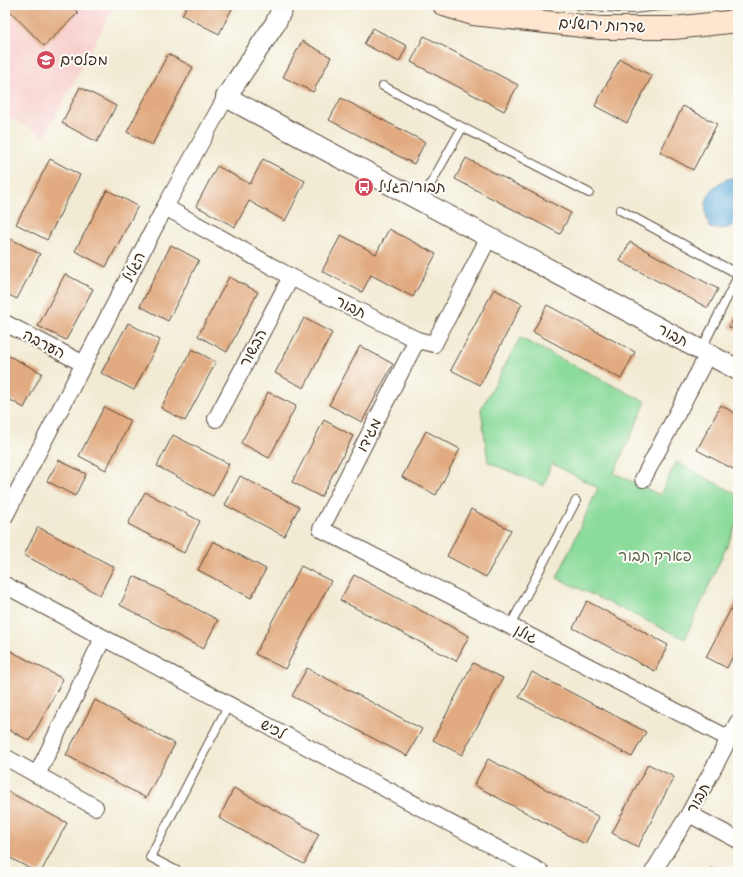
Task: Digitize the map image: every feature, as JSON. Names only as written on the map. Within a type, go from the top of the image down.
[{"type":"main road","name":"שדרות ירושלים","points":[[444,5],[473,14],[600,28],[674,28],[738,21]]},
{"type":"street","name":"הגליל","points":[[5,516],[165,207],[226,97],[275,24],[284,5]]},
{"type":"street","name":"הגליל","points":[[275,24],[293,5]]},
{"type":"street","name":"תבור","points":[[226,97],[738,370]]},
{"type":"street","name":"תבור","points":[[165,207],[291,276],[417,340],[434,344],[489,237]]},
{"type":"street","name":"הבשור","points":[[216,419],[291,276]]},
{"type":"street","name":"הערבה","points":[[5,323],[84,364]]},
{"type":"street","name":"מגידו","points":[[321,529],[417,340]]},
{"type":"street","points":[[643,479],[705,352]]},
{"type":"street","name":"גולן","points":[[321,529],[730,739]]},
{"type":"street","name":"לכיש","points":[[5,585],[228,706],[541,872]]},
{"type":"street","points":[[37,775],[103,638]]},
{"type":"street","name":"תבור","points":[[653,872],[689,814],[738,722]]},
{"type":"street","points":[[5,757],[95,807]]},
{"type":"street","points":[[689,814],[738,840]]},
{"type":"lane","points":[[579,5],[632,9],[669,5]]},
{"type":"lane","points":[[383,86],[589,193]]},
{"type":"lane","points":[[421,201],[462,128]]},
{"type":"lane","points":[[620,210],[738,275],[705,352]]},
{"type":"lane","points":[[510,626],[576,501]]},
{"type":"lane","points":[[178,872],[150,857],[228,706]]},
{"type":"shaded area","name":"מפלסים","points":[[5,5],[115,5],[45,136],[5,115]]},
{"type":"green space","name":"פארק תבור","points":[[520,338],[646,402],[614,473],[660,495],[676,462],[738,495],[738,521],[685,639],[557,578],[598,488],[551,463],[544,486],[488,462],[481,409]]},
{"type":"water","points":[[734,177],[738,179],[738,219],[735,223],[726,228],[710,228],[706,211],[708,196],[717,185]]},
{"type":"building","points":[[5,5],[71,5],[78,13],[44,46],[10,11],[5,16]]},
{"type":"building","points":[[187,5],[234,5],[219,34],[182,15]]},
{"type":"building","points":[[373,28],[407,46],[399,62],[364,44]]},
{"type":"building","points":[[424,36],[518,85],[504,111],[411,62]]},
{"type":"building","points":[[302,41],[331,57],[313,92],[283,77]]},
{"type":"building","points":[[168,54],[193,67],[152,145],[127,132]]},
{"type":"building","points":[[620,59],[652,76],[627,123],[595,106]]},
{"type":"building","points":[[80,87],[116,106],[97,142],[62,123]]},
{"type":"building","points":[[341,98],[425,142],[414,164],[329,120]]},
{"type":"building","points":[[683,106],[717,124],[693,170],[660,152]]},
{"type":"building","points":[[466,158],[571,213],[560,234],[455,179]]},
{"type":"building","points":[[50,159],[80,175],[47,240],[16,224]]},
{"type":"building","points":[[263,159],[305,181],[285,221],[249,201],[235,227],[196,206],[217,166],[250,184]]},
{"type":"building","points":[[107,190],[138,206],[106,267],[75,251]]},
{"type":"building","points":[[389,229],[436,254],[413,297],[371,275],[362,292],[322,271],[341,235],[376,254]]},
{"type":"building","points":[[11,239],[40,254],[17,299],[5,293],[5,250]]},
{"type":"building","points":[[630,242],[718,289],[708,308],[620,261]]},
{"type":"building","points":[[171,245],[199,260],[168,321],[140,306]]},
{"type":"building","points":[[65,274],[93,289],[66,340],[38,326]]},
{"type":"building","points":[[229,277],[258,292],[227,352],[198,336]]},
{"type":"building","points":[[494,289],[522,304],[480,385],[451,370]]},
{"type":"building","points":[[547,305],[635,352],[621,379],[533,332]]},
{"type":"building","points":[[738,310],[738,332],[729,327]]},
{"type":"building","points":[[304,318],[332,333],[304,388],[275,373]]},
{"type":"building","points":[[128,323],[160,340],[134,390],[101,373]]},
{"type":"building","points":[[360,346],[393,364],[362,422],[329,405]]},
{"type":"building","points":[[192,349],[216,362],[185,421],[161,408]]},
{"type":"building","points":[[5,354],[42,373],[24,408],[5,397]]},
{"type":"building","points":[[268,392],[296,406],[269,458],[241,443]]},
{"type":"building","points":[[721,405],[738,415],[738,459],[733,469],[697,450]]},
{"type":"building","points":[[104,407],[131,421],[106,470],[79,456]]},
{"type":"building","points":[[324,420],[353,436],[321,497],[292,482]]},
{"type":"building","points":[[426,431],[460,449],[436,495],[402,477]]},
{"type":"building","points":[[173,435],[229,464],[213,496],[157,466]]},
{"type":"building","points":[[59,460],[86,474],[75,496],[47,481]]},
{"type":"building","points":[[240,476],[299,507],[284,536],[225,505]]},
{"type":"building","points":[[145,492],[200,521],[184,553],[128,524]]},
{"type":"building","points":[[471,509],[511,530],[486,577],[447,556]]},
{"type":"building","points":[[38,527],[114,567],[100,595],[24,555]]},
{"type":"building","points":[[213,541],[266,569],[251,598],[198,570]]},
{"type":"building","points":[[301,566],[331,581],[285,669],[255,654]]},
{"type":"building","points":[[354,575],[469,636],[456,661],[340,600]]},
{"type":"building","points":[[134,576],[218,620],[203,649],[120,605]]},
{"type":"building","points":[[738,595],[738,646],[727,668],[706,657]]},
{"type":"building","points":[[587,601],[668,645],[655,671],[573,628]]},
{"type":"building","points":[[5,648],[63,679],[30,741],[5,728]]},
{"type":"building","points":[[473,663],[503,678],[462,755],[433,740]]},
{"type":"building","points":[[307,668],[422,729],[407,756],[292,696]]},
{"type":"building","points":[[532,672],[646,732],[632,757],[519,697]]},
{"type":"building","points":[[95,700],[175,744],[146,798],[66,755]]},
{"type":"building","points":[[488,759],[599,817],[585,844],[474,785]]},
{"type":"building","points":[[648,764],[674,777],[638,847],[612,833]]},
{"type":"building","points":[[234,788],[319,834],[304,864],[219,818]]},
{"type":"building","points":[[5,790],[67,823],[41,872],[36,872],[5,855]]},
{"type":"building","points":[[738,803],[738,812],[734,810]]},
{"type":"building","points":[[711,868],[719,872],[709,872]]},
{"type":"place","name":"מפלסים","points":[[46,60]]},
{"type":"place","name":"תבור/הגליל","points":[[364,187]]}]
